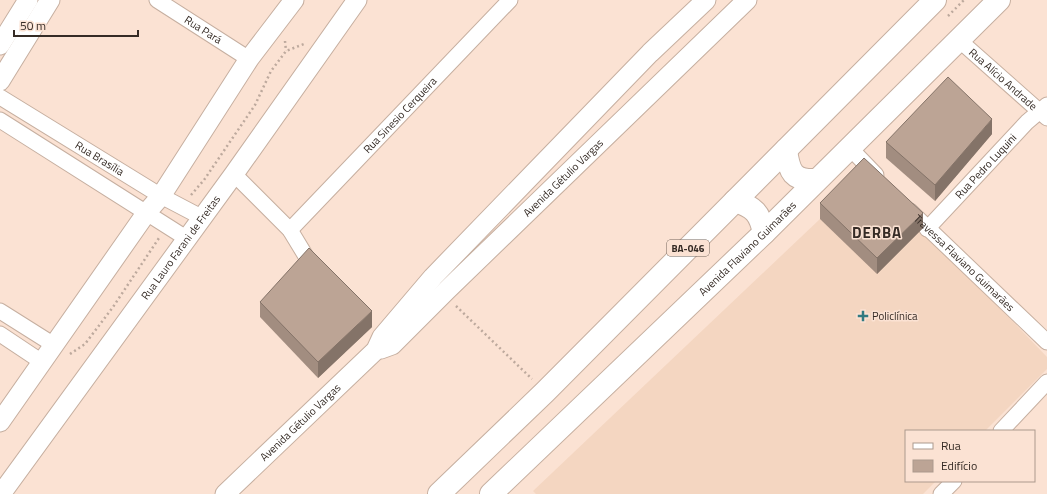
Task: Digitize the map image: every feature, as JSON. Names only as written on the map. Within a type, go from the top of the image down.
[{"type":"main road","name":"BA-046","points":[[439,494],[545,392],[935,0]]},
{"type":"main road","name":"Avenida Flaviano Guimarães","points":[[495,493],[764,233],[999,0]]},
{"type":"main road","points":[[786,150],[790,168],[795,176],[805,180],[816,180]]},
{"type":"main road","points":[[735,201],[748,205],[756,212],[762,222],[764,233]]},
{"type":"street","points":[[0,45],[28,0]]},
{"type":"street","points":[[0,82],[50,0]]},
{"type":"street","name":"Rua Pará","points":[[157,0],[249,59]]},
{"type":"street","points":[[0,422],[42,362],[60,350],[147,212],[161,196],[249,59],[294,0]]},
{"type":"street","name":"Rua Lauro Farani de Freitas","points":[[1,494],[201,217],[234,174],[357,0]]},
{"type":"street","name":"Rua Sinesio Cerqueira","points":[[290,230],[510,0]]},
{"type":"street","name":"Avenida Gétulio Vargas","points":[[225,494],[381,340],[433,277],[650,53],[706,0]]},
{"type":"street","name":"Avenida Gétulio Vargas","points":[[381,340],[445,292],[748,0]]},
{"type":"street","name":"Rua Alício Andrade","points":[[960,40],[1044,111]]},
{"type":"street","points":[[650,53],[671,74]]},
{"type":"street","name":"Rua Brasília","points":[[0,97],[161,196],[201,217]]},
{"type":"street","name":"Rua Pedro Luquini","points":[[927,229],[1026,122],[1044,111]]},
{"type":"street","name":"Rua Brasília","points":[[0,120],[186,238]]},
{"type":"street","points":[[850,148],[888,188]]},
{"type":"street","points":[[234,174],[290,230],[310,264],[326,280]]},
{"type":"street","name":"Travessa Flaviano Guimarães","points":[[899,200],[927,229],[1047,342]]},
{"type":"street","points":[[433,277],[445,292]]},
{"type":"street","points":[[0,311],[60,350]]},
{"type":"street","points":[[0,334],[42,362]]},
{"type":"street","points":[[1002,430],[1047,382]]},
{"type":"street","points":[[941,494],[953,482]]},
{"type":"path","points":[[181,207],[204,180],[255,105],[271,71],[286,51]]},
{"type":"path","points":[[60,350],[85,344],[113,307],[167,225]]},
{"type":"path","points":[[445,292],[545,392]]},
{"type":"shaded area","name":"Policlínica","points":[[820,219],[923,228],[1047,357],[1047,369],[986,430],[905,430],[905,482],[935,482],[923,494],[536,494],[533,491]]},
{"type":"building","points":[[948,77],[992,119],[935,185],[886,142]]},
{"type":"building","points":[[864,158],[923,213],[877,258],[820,203]]},
{"type":"building","points":[[309,248],[372,311],[318,362],[260,302]]},
{"type":"place","name":"Policlínica","points":[[863,316]]},
{"type":"district","name":"DERBA","points":[[877,233]]}]
